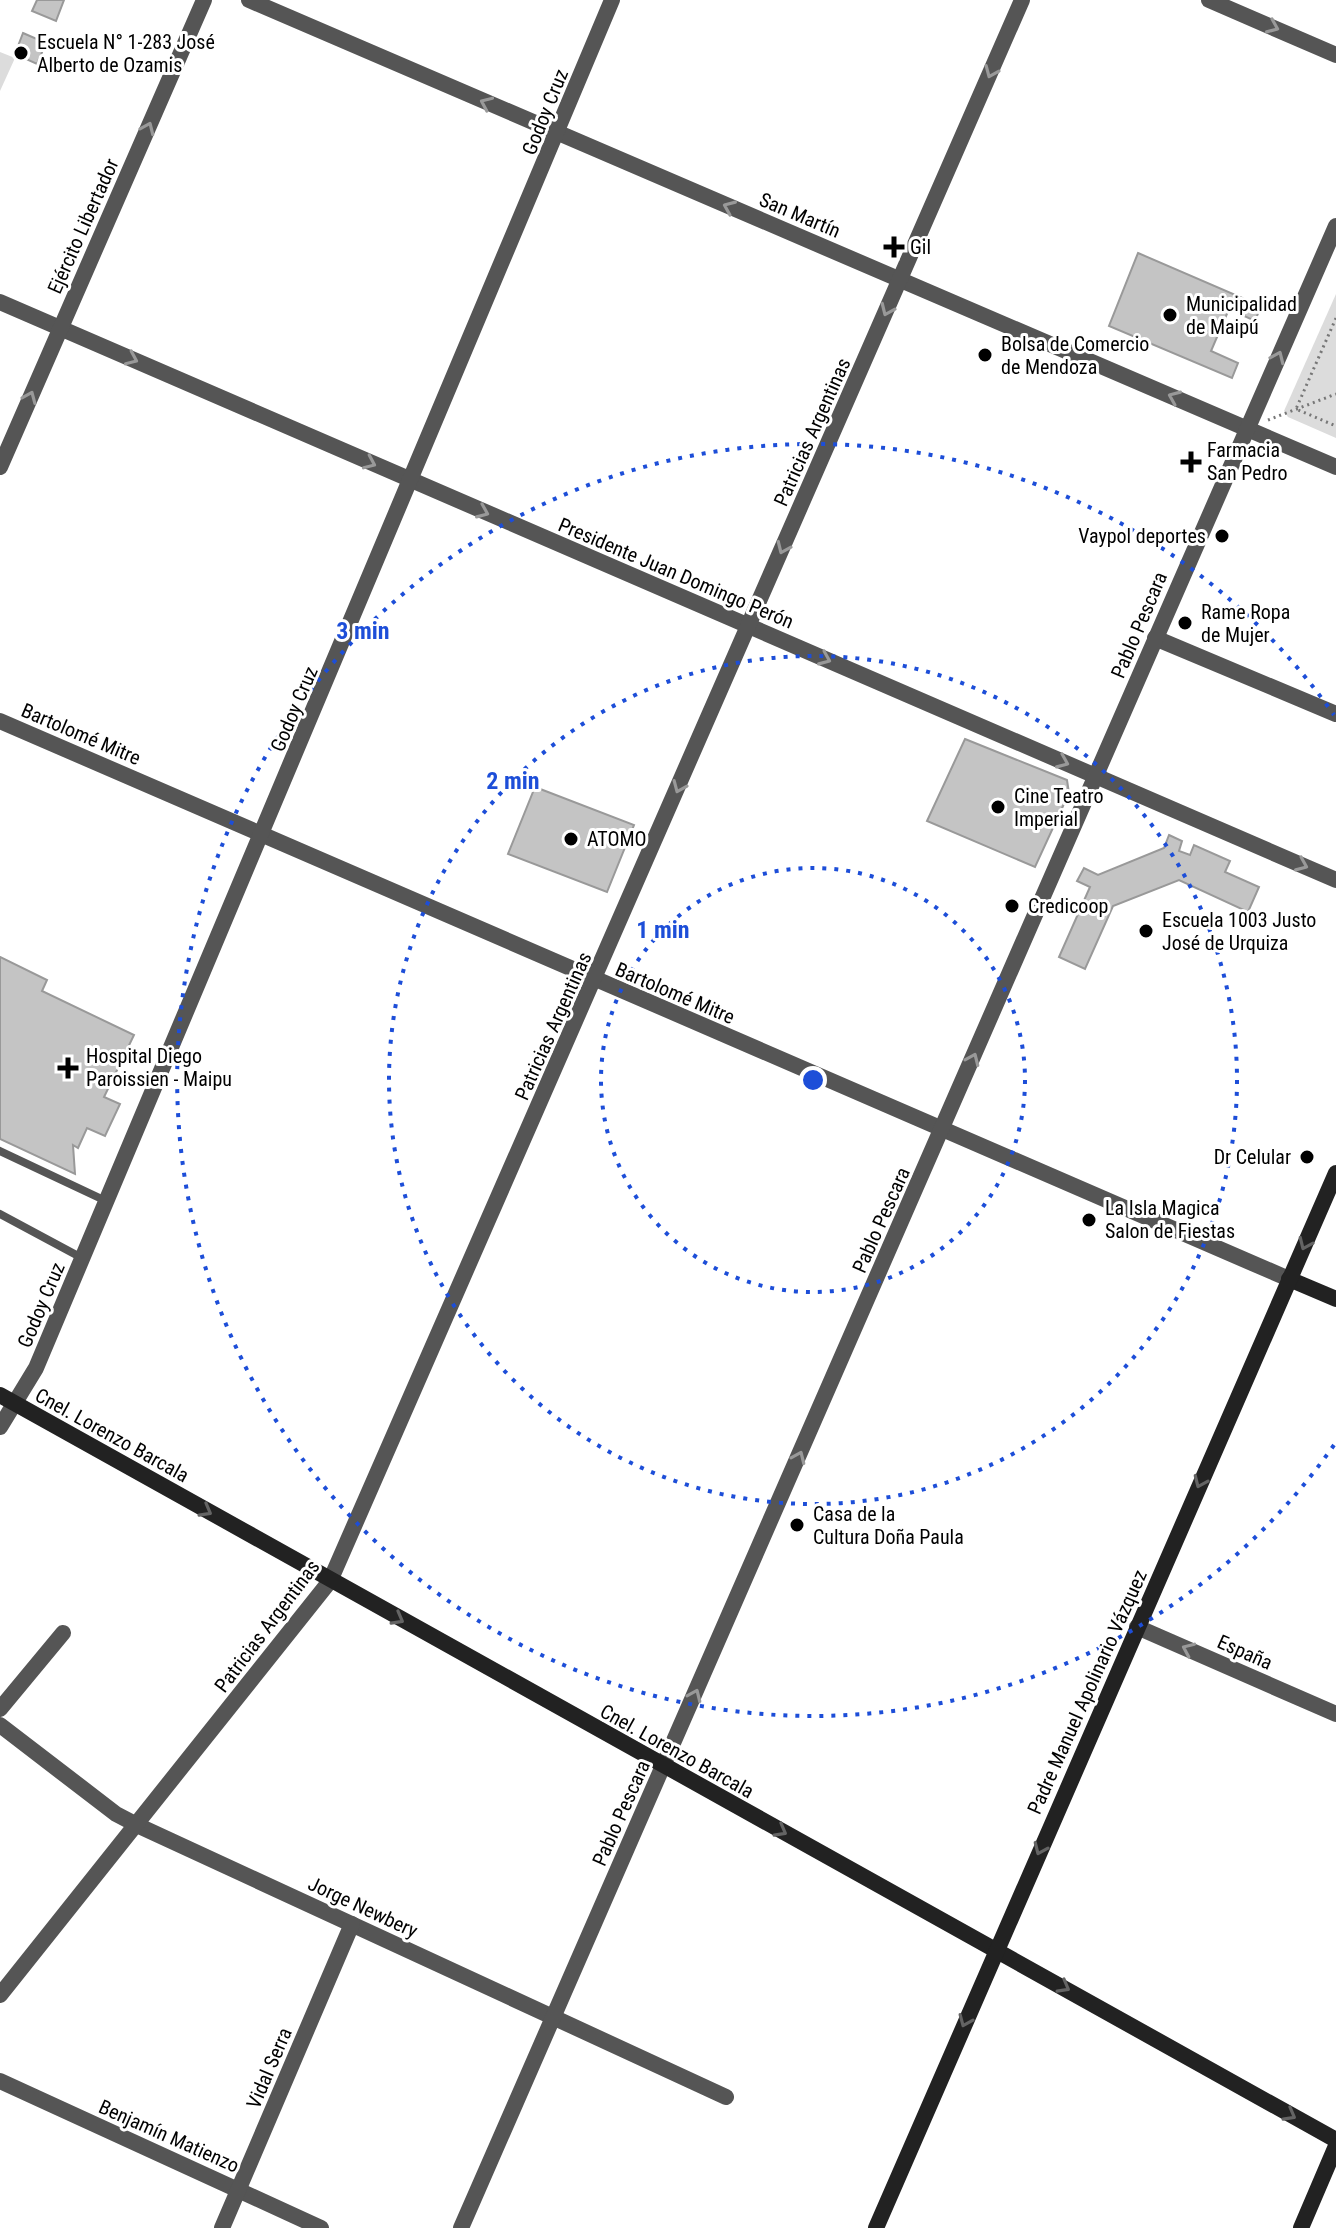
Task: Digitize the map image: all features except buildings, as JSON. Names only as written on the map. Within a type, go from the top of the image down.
[{"type":"street","name":"Ejército Libertador","points":[[0,467],[204,0]]},
{"type":"street","name":"San Martín","points":[[249,0],[1336,467]]},
{"type":"street","name":"Godoy Cruz","points":[[0,1427],[36,1368],[612,0]]},
{"type":"street","name":"Patricias Argentinas","points":[[0,1995],[139,1826],[330,1581],[1022,0]]},
{"type":"street","points":[[1209,0],[1336,55]]},
{"type":"street","name":"Pablo Pescara","points":[[461,2228],[1336,226]]},
{"type":"street","name":"Presidente Juan Domingo Perón","points":[[0,302],[1336,880]]},
{"type":"street","points":[[1155,638],[1336,714]]},
{"type":"street","name":"Bartolomé Mitre","points":[[0,721],[1336,1299]]},
{"type":"street","name":"Padre Manuel Apolinario Vázquez","points":[[876,2228],[1336,1173]]},
{"type":"street","name":"Cnel. Lorenzo Barcala","points":[[0,1395],[996,1949],[1336,2143]]},
{"type":"street","name":"España","points":[[1137,1627],[1336,1714]]},
{"type":"street","points":[[0,1709],[63,1633]]},
{"type":"street","name":"Jorge Newbery","points":[[0,1725],[116,1814],[139,1826],[726,2097]]},
{"type":"street","name":"Vidal Serra","points":[[222,2228],[352,1924]]},
{"type":"street","name":"Benjamín Matienzo","points":[[0,2081],[321,2228]]},
{"type":"street","points":[[1301,2228],[1336,2143]]},
{"type":"lane","points":[[0,1151],[107,1201]]},
{"type":"lane","points":[[0,1214],[82,1258]]},
{"type":"path","points":[[1296,409],[1336,318]]},
{"type":"path","points":[[1246,428],[1336,394]]},
{"type":"path","points":[[1296,409],[1336,426]]},
{"type":"shaded area","points":[[0,52],[15,58],[0,91]]},
{"type":"shaded area","points":[[1336,294],[1336,438],[1288,417],[1284,411]]},
{"type":"place","name":"Escuela N° 1-283 José Alberto de Ozamis","points":[[21,53]]},
{"type":"place","name":"Gil","points":[[894,247]]},
{"type":"place","name":"Municipalidad de Maipú","points":[[1170,315]]},
{"type":"place","name":"Bolsa de Comercio de Mendoza","points":[[985,355]]},
{"type":"place","name":"Farmacia San Pedro","points":[[1191,462]]},
{"type":"place","name":"Vaypol deportes","points":[[1222,536]]},
{"type":"place","name":"Rame Ropa de Mujer","points":[[1185,623]]},
{"type":"place","name":"Cine Teatro Imperial","points":[[998,807]]},
{"type":"place","name":"ATOMO","points":[[571,839]]},
{"type":"place","name":"Credicoop","points":[[1012,906]]},
{"type":"place","name":"Escuela 1003 Justo José de Urquiza","points":[[1146,931]]},
{"type":"place","name":"Hospital Diego Paroissien - Maipu","points":[[68,1068]]},
{"type":"place","name":"Dr Celular","points":[[1307,1157]]},
{"type":"place","name":"La Isla Magica Salon de Fiestas","points":[[1089,1220]]},
{"type":"place","name":"Casa de la Cultura Doña Paula","points":[[797,1525]]}]
